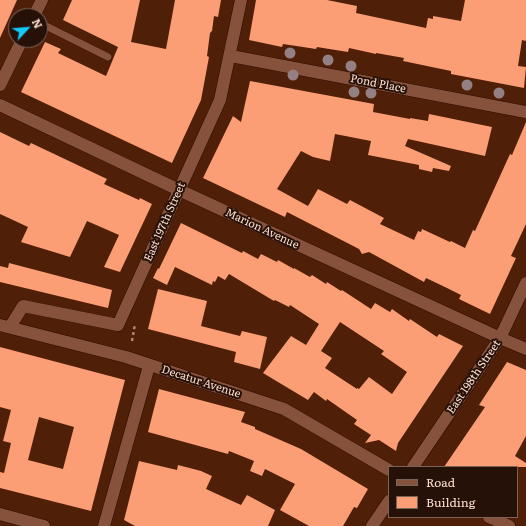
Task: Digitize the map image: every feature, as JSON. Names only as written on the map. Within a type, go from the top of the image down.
[{"type":"street","name":"East 197th Street","points":[[5,326],[23,306],[118,325],[220,100],[231,56],[241,0]]},
{"type":"street","points":[[0,85],[18,48]]},
{"type":"street","name":"Pond Place","points":[[231,56],[526,112]]},
{"type":"street","name":"Marion Avenue","points":[[0,105],[179,190],[526,349]]},
{"type":"street","name":"East 198th Street","points":[[414,466],[500,338],[526,283]]},
{"type":"street","name":"Decatur Avenue","points":[[5,326],[126,357],[149,366],[284,409],[388,469]]},
{"type":"street","points":[[104,526],[149,366]]},
{"type":"street","points":[[372,526],[388,502]]},
{"type":"street","points":[[0,514],[44,526]]},
{"type":"street","points":[[491,518],[509,526]]},
{"type":"lane","points":[[48,27],[108,57]]},
{"type":"path","points":[[132,341],[136,321]]},
{"type":"building","points":[[0,0],[17,0],[13,8],[8,8],[8,20],[0,38]]},
{"type":"building","points":[[72,0],[140,0],[131,42],[166,49],[175,0],[221,0],[218,17],[214,16],[212,31],[210,33],[207,56],[209,57],[201,100],[172,163],[21,92],[42,48],[48,48],[48,43],[61,49],[58,53],[106,76],[118,47],[63,20]]},
{"type":"building","points":[[256,0],[327,0],[357,6],[356,13],[426,28],[428,18],[433,19],[433,16],[461,21],[465,0],[526,0],[526,41],[522,40],[518,66],[526,67],[524,88],[451,74],[451,71],[403,61],[404,58],[349,48],[348,52],[283,44],[282,47],[249,40]]},
{"type":"building","points":[[250,81],[374,104],[373,112],[428,121],[429,114],[492,127],[485,156],[408,139],[405,146],[451,166],[449,171],[433,168],[432,172],[419,169],[419,165],[368,155],[371,141],[335,134],[330,161],[313,157],[301,151],[277,189],[308,206],[318,189],[347,204],[350,200],[384,218],[380,224],[414,240],[418,231],[421,232],[422,229],[465,248],[473,230],[475,231],[510,154],[512,155],[526,122],[526,224],[511,256],[516,258],[490,314],[459,299],[461,295],[426,278],[424,282],[369,252],[362,254],[359,249],[287,212],[285,217],[203,178],[233,116],[241,122]]},
{"type":"building","points":[[0,132],[29,146],[31,143],[107,179],[104,184],[139,200],[140,198],[152,204],[120,272],[104,267],[119,235],[87,221],[70,257],[21,242],[28,227],[0,214]]},
{"type":"building","points":[[181,223],[242,253],[243,251],[258,259],[261,254],[277,262],[278,260],[310,277],[312,275],[326,284],[327,282],[341,291],[342,290],[371,309],[375,303],[390,312],[392,309],[409,321],[410,319],[437,337],[439,334],[463,346],[398,443],[396,451],[379,440],[365,443],[371,435],[354,424],[357,420],[327,399],[326,401],[314,392],[308,400],[263,373],[291,336],[306,345],[319,324],[290,305],[289,307],[275,300],[274,301],[229,274],[225,280],[218,276],[215,282],[213,281],[212,285],[175,267],[167,285],[153,278],[158,268],[159,269]],"holes":[[[340,322],[384,351],[381,354],[407,372],[392,394],[369,377],[359,389],[357,389],[325,368],[332,358],[321,351]]]},
{"type":"building","points":[[9,263],[112,290],[108,308],[0,282],[0,266],[8,268]]},
{"type":"building","points":[[158,289],[207,301],[201,326],[240,336],[242,331],[267,337],[260,369],[234,362],[236,352],[148,329]]},
{"type":"building","points":[[0,347],[125,380],[91,511],[0,488],[0,472],[4,473],[11,443],[3,441],[11,410],[0,407]],"holes":[[[39,417],[74,427],[63,469],[28,460]]]},
{"type":"building","points":[[507,362],[526,370],[526,436],[515,456],[526,463],[526,467],[445,466],[485,407],[479,405]]},
{"type":"building","points":[[159,389],[245,412],[241,422],[301,449],[368,489],[357,508],[354,507],[343,526],[309,526],[280,510],[295,484],[265,469],[262,476],[250,471],[254,461],[229,451],[228,454],[148,432]]},
{"type":"building","points":[[139,461],[177,470],[178,465],[201,471],[212,476],[206,489],[241,505],[247,495],[275,510],[268,526],[135,526],[124,520]]}]
